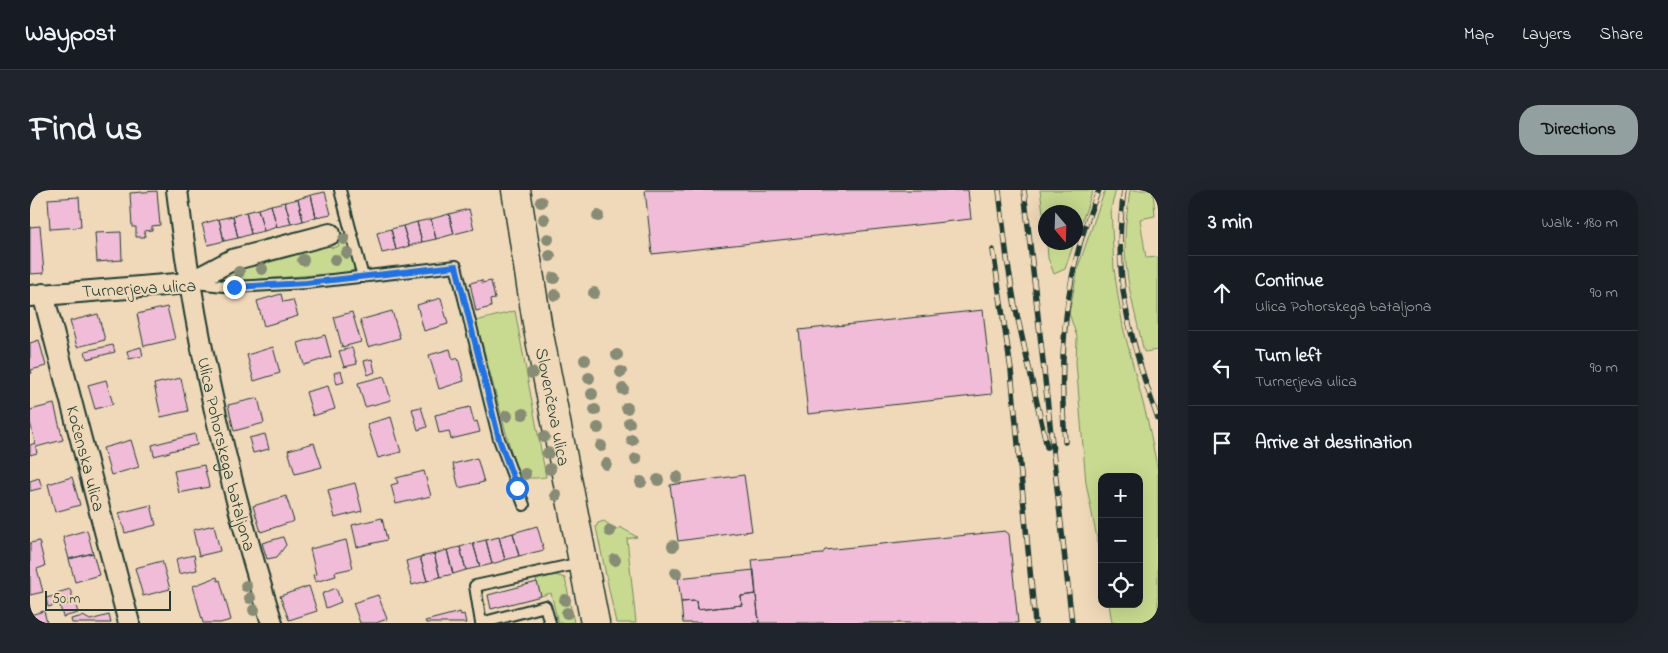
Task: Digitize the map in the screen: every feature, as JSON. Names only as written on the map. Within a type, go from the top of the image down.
[{"type":"street","name":"Ulica Pohorskega bataljona","points":[[176,190],[189,283],[204,368],[245,534],[272,623]]},
{"type":"street","name":"Slovenčeva ulica","points":[[516,190],[538,329],[595,623]]},
{"type":"street","points":[[189,283],[232,260],[330,234]]},
{"type":"street","name":"Turnerjeva ulica","points":[[37,295],[189,283]]},
{"type":"street","name":"Kočenska ulica","points":[[37,295],[129,623]]},
{"type":"lane","points":[[340,190],[363,277]]},
{"type":"lane","name":"Turnerjeva ulica","points":[[189,283],[234,287],[363,277],[456,266],[499,439],[524,505]]},
{"type":"lane","points":[[550,623],[546,606],[481,623],[475,586],[582,562]]},
{"type":"green space","points":[[1040,190],[1093,190],[1083,218],[1083,205],[1042,205]]},
{"type":"green space","points":[[1105,190],[1116,190],[1111,208],[1114,269],[1118,296],[1123,327],[1148,422],[1158,471],[1158,623],[1112,623],[1110,608],[1143,608],[1143,473],[1098,473],[1098,544],[1086,483],[1076,362],[1077,337],[1069,313],[1079,264]]},
{"type":"green space","points":[[1130,190],[1153,190],[1155,216],[1140,219],[1146,258],[1158,257],[1158,350],[1144,352],[1126,268],[1125,234]]},
{"type":"green space","points":[[347,233],[356,265],[352,272],[239,281],[235,281],[228,276],[229,269],[328,242],[332,248],[339,246],[336,235]]},
{"type":"green space","points":[[1047,250],[1072,250],[1065,269],[1054,274],[1048,258]]},
{"type":"green space","points":[[515,311],[546,477],[526,477],[519,474],[516,470],[476,321]]},
{"type":"green space","points":[[604,521],[617,530],[620,527],[637,537],[627,539],[636,623],[616,623],[596,527],[598,523]]},
{"type":"green space","points":[[555,575],[565,578],[574,623],[558,623],[551,593],[541,596],[536,580]]},
{"type":"building","points":[[645,190],[968,190],[971,219],[652,254]]},
{"type":"building","points":[[157,191],[160,225],[152,226],[152,230],[144,231],[145,237],[136,237],[136,227],[132,227],[130,193]]},
{"type":"building","points":[[325,192],[331,214],[316,217],[311,195]]},
{"type":"building","points":[[311,195],[316,217],[303,221],[298,199]]},
{"type":"building","points":[[79,197],[81,227],[50,229],[48,199]]},
{"type":"building","points":[[298,199],[303,221],[291,224],[285,202]]},
{"type":"building","points":[[285,202],[291,224],[277,227],[271,205]]},
{"type":"building","points":[[271,205],[277,227],[264,231],[258,209]]},
{"type":"building","points":[[258,209],[264,231],[251,234],[246,212]]},
{"type":"building","points":[[469,209],[474,229],[454,234],[449,214]]},
{"type":"building","points":[[246,212],[251,234],[238,238],[233,216]]},
{"type":"building","points":[[449,214],[454,234],[436,239],[431,219]]},
{"type":"building","points":[[233,216],[238,238],[224,241],[219,219]]},
{"type":"building","points":[[219,219],[224,241],[208,245],[202,224]]},
{"type":"building","points":[[431,219],[436,239],[422,242],[417,222]]},
{"type":"building","points":[[417,222],[422,242],[409,246],[403,226]]},
{"type":"building","points":[[40,226],[44,273],[30,274],[30,227]]},
{"type":"building","points":[[403,226],[409,246],[396,250],[391,229]]},
{"type":"building","points":[[391,229],[396,250],[382,253],[377,233]]},
{"type":"building","points":[[121,232],[122,260],[97,262],[95,233]]},
{"type":"building","points":[[482,280],[482,283],[491,281],[495,299],[490,300],[491,307],[476,311],[470,283]]},
{"type":"building","points":[[281,294],[283,302],[293,300],[298,316],[264,326],[257,301]]},
{"type":"building","points":[[441,298],[448,324],[424,331],[417,305]]},
{"type":"building","points":[[167,307],[175,339],[144,346],[137,314]]},
{"type":"building","points":[[983,310],[992,394],[808,414],[799,330]]},
{"type":"building","points":[[392,311],[400,338],[368,347],[360,320]]},
{"type":"building","points":[[352,312],[361,342],[342,347],[334,317]]},
{"type":"building","points":[[98,314],[105,340],[77,347],[70,321]]},
{"type":"building","points":[[325,335],[331,357],[304,365],[298,343]]},
{"type":"building","points":[[39,340],[46,366],[31,370],[32,373],[30,374],[30,343]]},
{"type":"building","points":[[113,345],[115,352],[87,359],[85,351]]},
{"type":"building","points":[[141,347],[143,356],[129,359],[127,351]]},
{"type":"building","points":[[273,347],[280,373],[254,381],[247,355]]},
{"type":"building","points":[[352,348],[357,364],[344,367],[339,351]]},
{"type":"building","points":[[450,349],[453,360],[458,358],[464,381],[439,389],[429,355]]},
{"type":"building","points":[[372,359],[375,372],[368,375],[364,361]]},
{"type":"building","points":[[341,371],[344,382],[337,384],[334,373]]},
{"type":"building","points":[[384,376],[391,400],[365,407],[358,383]]},
{"type":"building","points":[[181,378],[188,411],[161,417],[154,384]]},
{"type":"building","points":[[106,380],[113,404],[95,409],[88,385]]},
{"type":"building","points":[[328,386],[335,409],[313,416],[306,392]]},
{"type":"building","points":[[258,398],[264,423],[234,431],[228,405]]},
{"type":"building","points":[[54,404],[63,440],[36,447],[30,422],[30,410]]},
{"type":"building","points":[[421,407],[427,427],[418,430],[412,409]]},
{"type":"building","points":[[470,407],[474,422],[477,421],[480,432],[451,439],[449,431],[439,433],[435,415]]},
{"type":"building","points":[[391,417],[401,452],[378,458],[367,424]]},
{"type":"building","points":[[195,434],[197,445],[154,456],[152,445]]},
{"type":"building","points":[[265,434],[269,449],[253,453],[249,438]]},
{"type":"building","points":[[131,440],[139,467],[111,475],[103,448]]},
{"type":"building","points":[[35,443],[37,453],[30,455],[30,445]]},
{"type":"building","points":[[314,443],[322,467],[295,474],[288,450]]},
{"type":"building","points":[[477,458],[484,482],[459,488],[453,464]]},
{"type":"building","points":[[204,465],[209,487],[179,493],[174,471]]},
{"type":"building","points":[[424,471],[431,496],[396,504],[391,485],[398,483],[396,478]]},
{"type":"building","points":[[744,475],[752,531],[678,541],[670,485]]},
{"type":"building","points":[[72,477],[80,505],[55,512],[48,484]]},
{"type":"building","points":[[39,478],[42,488],[30,491],[30,481]]},
{"type":"building","points":[[355,483],[362,511],[335,518],[328,490]]},
{"type":"building","points":[[286,496],[294,521],[261,532],[253,506]]},
{"type":"building","points":[[151,505],[156,525],[125,533],[119,513]]},
{"type":"building","points":[[382,518],[387,540],[357,547],[352,525]]},
{"type":"building","points":[[214,525],[220,551],[199,556],[193,530]]},
{"type":"building","points":[[537,526],[544,550],[519,556],[513,533]]},
{"type":"building","points":[[87,530],[93,553],[69,559],[63,537]]},
{"type":"building","points":[[1005,531],[1009,534],[1018,623],[759,623],[752,560],[822,554],[825,550]]},
{"type":"building","points":[[513,533],[519,556],[505,560],[499,537]]},
{"type":"building","points":[[283,537],[286,545],[277,557],[267,559],[262,543]]},
{"type":"building","points":[[499,537],[505,560],[492,564],[486,540]]},
{"type":"building","points":[[346,540],[353,568],[335,572],[336,576],[315,582],[313,575],[316,574],[310,549]]},
{"type":"building","points":[[486,540],[492,564],[480,567],[473,543]]},
{"type":"building","points":[[39,541],[45,566],[37,569],[43,592],[30,595],[30,543]]},
{"type":"building","points":[[473,543],[480,567],[466,570],[460,547]]},
{"type":"building","points":[[460,547],[466,570],[453,574],[447,550]]},
{"type":"building","points":[[447,550],[453,574],[440,577],[434,554]]},
{"type":"building","points":[[93,553],[99,575],[75,582],[69,559]]},
{"type":"building","points":[[434,554],[440,577],[427,581],[420,557]]},
{"type":"building","points":[[194,555],[197,570],[179,574],[176,559]]},
{"type":"building","points":[[420,557],[427,581],[412,585],[406,561]]},
{"type":"building","points":[[162,561],[170,589],[143,596],[135,568]]},
{"type":"building","points":[[754,570],[756,594],[741,596],[742,605],[697,610],[696,601],[681,602],[678,578]]},
{"type":"building","points":[[217,577],[218,581],[220,580],[231,620],[220,623],[203,623],[193,586]]},
{"type":"building","points":[[537,582],[541,596],[491,609],[488,595]]},
{"type":"building","points":[[309,586],[317,611],[289,620],[280,596]]},
{"type":"building","points":[[336,588],[341,602],[326,608],[322,594]]},
{"type":"building","points":[[70,589],[73,599],[60,603],[57,593]]},
{"type":"building","points":[[756,594],[759,623],[683,623],[681,602],[696,601],[697,610],[742,605],[741,596]]},
{"type":"building","points":[[378,595],[387,619],[376,623],[360,623],[353,603]]},
{"type":"building","points":[[54,596],[56,605],[48,607],[46,598]]},
{"type":"building","points":[[75,602],[78,613],[63,617],[60,606]]},
{"type":"building","points":[[44,611],[47,623],[30,623],[30,615]]},
{"type":"building","points":[[460,612],[461,615],[464,614],[466,623],[426,623],[425,621]]},
{"type":"building","points":[[109,615],[111,623],[72,623],[71,619],[83,616],[90,620]]},
{"type":"railway","points":[[999,190],[1007,259],[1015,306],[1047,447]]},
{"type":"railway","points":[[1024,190],[1072,623]]},
{"type":"railway","points":[[1065,442],[1062,378],[1066,314],[1078,251],[1087,220],[1099,190]]},
{"type":"railway","points":[[1124,190],[1120,251],[1126,307],[1131,334],[1158,419]]},
{"type":"railway","points":[[993,250],[1011,370],[1035,623]]},
{"type":"route","points":[[234,287],[306,283],[456,266],[499,439],[517,488]]}]
